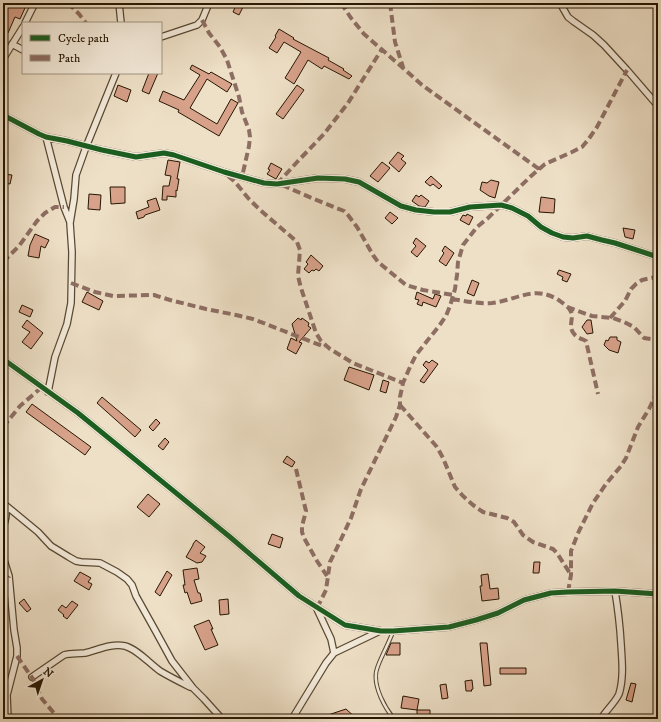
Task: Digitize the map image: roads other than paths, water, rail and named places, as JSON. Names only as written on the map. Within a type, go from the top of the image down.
[{"type":"street","points":[[26,22],[35,3]]},
{"type":"street","points":[[119,3],[121,22]]},
{"type":"street","points":[[162,37],[197,25],[202,20],[209,3]]},
{"type":"street","points":[[560,3],[568,17],[604,45],[658,106]]},
{"type":"street","points":[[3,59],[22,29]]},
{"type":"street","points":[[12,44],[22,49]]},
{"type":"street","points":[[48,392],[55,357],[70,312],[72,252],[70,223],[76,175],[86,146],[116,74]]},
{"type":"street","points":[[3,115],[46,137],[136,157],[164,153],[174,155],[224,172],[264,183],[277,184],[318,178],[345,179],[359,182],[401,206],[416,210],[434,212],[450,212],[470,207],[501,205],[512,208],[528,216],[541,227],[563,237],[574,238],[587,236],[615,243],[658,257]]},
{"type":"street","points":[[46,137],[64,206],[70,223]]},
{"type":"street","points":[[3,358],[78,414],[155,475],[299,596],[345,625],[393,632],[449,627],[498,613],[524,600],[551,593],[615,591],[658,594]]},
{"type":"street","points":[[3,528],[7,513],[4,503]]},
{"type":"street","points":[[4,503],[38,532],[51,546],[76,561],[100,563],[117,572],[127,580],[132,585],[136,596],[172,661],[192,688],[222,719]]},
{"type":"street","points":[[3,557],[9,576],[17,648],[17,656],[8,690],[8,719]]},
{"type":"street","points":[[601,719],[606,710],[616,699],[622,678],[619,615],[615,591]]},
{"type":"street","points":[[317,608],[331,639],[334,653]]},
{"type":"street","points":[[292,719],[326,663],[334,653],[381,631]]},
{"type":"street","points":[[32,677],[64,655],[85,653],[103,647],[124,646],[132,649],[168,676],[192,688]]},
{"type":"street","points":[[3,717],[8,709]]},
{"type":"lane","points":[[393,632],[379,662],[376,673],[376,681],[386,709],[394,719]]}]
